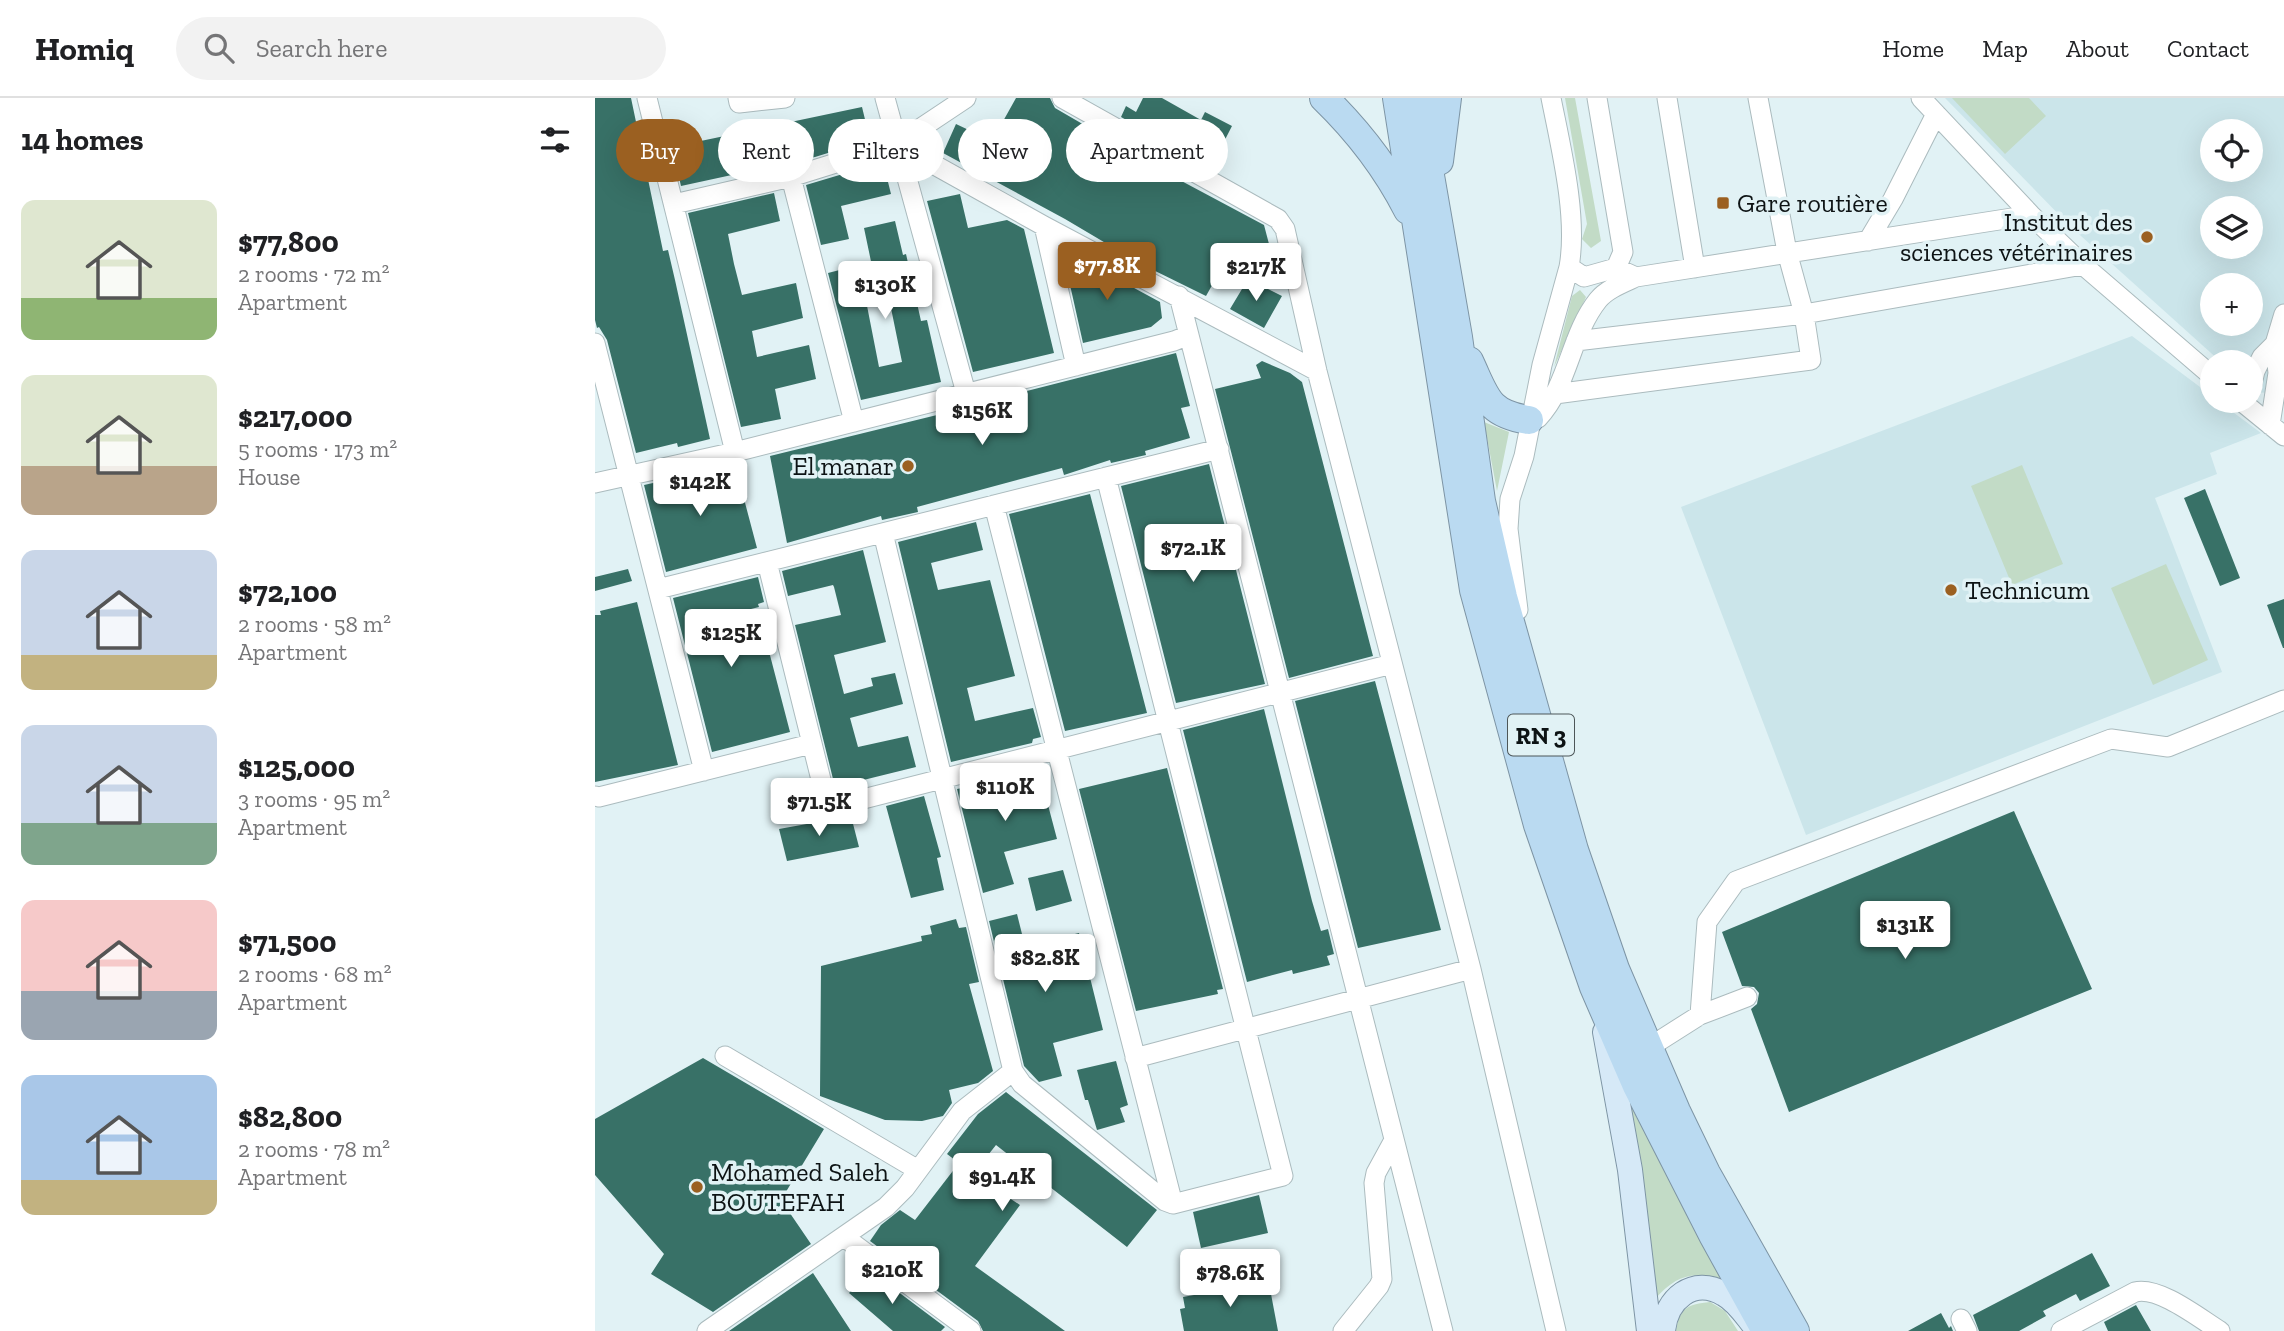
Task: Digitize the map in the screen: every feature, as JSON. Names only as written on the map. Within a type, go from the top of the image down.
[{"type":"highway","points":[[1324,98],[1371,149],[1391,178],[1408,210],[1422,249]]},
{"type":"highway","name":"RN 3","points":[[1397,98],[1473,590],[1538,825],[1594,987],[1667,1146],[1766,1331]]},
{"type":"highway","name":"RN 3","points":[[1419,98],[1458,337],[1481,500],[1531,701],[1594,912],[1648,1048],[1706,1173],[1795,1331]]},
{"type":"highway","points":[[1435,202],[1447,98]]},
{"type":"highway","points":[[1458,337],[1491,404],[1510,418],[1529,420]]},
{"type":"main road","points":[[1594,987],[1610,1054],[1630,1170],[1649,1331]]},
{"type":"main road","points":[[1663,1331],[1664,1317],[1674,1300],[1681,1294],[1702,1288],[1726,1294],[1759,1331]]},
{"type":"street","points":[[647,98],[735,452]]},
{"type":"street","points":[[738,98],[739,103],[785,98]]},
{"type":"street","points":[[885,98],[890,119]]},
{"type":"street","points":[[934,119],[966,98]]},
{"type":"street","points":[[1062,98],[1278,219],[1285,229],[1317,371],[1471,969],[1556,1331]]},
{"type":"street","points":[[1531,701],[1508,529],[1510,499],[1524,456],[1529,420],[1573,247],[1551,98]]},
{"type":"street","points":[[1597,98],[1623,252],[1616,268]]},
{"type":"street","points":[[1667,98],[1695,268]]},
{"type":"street","points":[[1555,394],[1811,360],[1804,314],[1787,252],[1758,98]]},
{"type":"street","points":[[1921,98],[2031,215],[2083,265],[2200,366]]},
{"type":"street","points":[[1868,241],[1893,199],[1936,114]]},
{"type":"street","points":[[944,170],[1317,371]]},
{"type":"street","points":[[674,204],[770,182]]},
{"type":"street","points":[[793,182],[854,422]]},
{"type":"street","points":[[908,182],[966,393]]},
{"type":"street","points":[[1529,420],[1538,418],[1555,394],[1568,368],[1576,341],[1599,299],[1613,288],[1636,277],[2031,215]]},
{"type":"street","points":[[1044,226],[1076,366]]},
{"type":"street","points":[[1576,341],[1804,314],[2083,265]]},
{"type":"street","points":[[1569,267],[1584,277],[1616,268],[1636,277]]},
{"type":"street","points":[[1179,296],[1443,1331]]},
{"type":"street","points":[[2277,431],[2278,373],[2275,344],[2284,314]]},
{"type":"street","points":[[595,483],[735,452],[1189,335]]},
{"type":"street","points":[[595,343],[704,771]]},
{"type":"street","points":[[2263,356],[2275,344]]},
{"type":"street","points":[[2260,413],[2277,431]]},
{"type":"street","points":[[658,589],[1219,449]]},
{"type":"street","points":[[883,533],[1013,1071],[1022,1084],[1165,1201],[1173,1204],[1283,1176],[1106,477]]},
{"type":"street","points":[[994,505],[1173,1204]]},
{"type":"street","points":[[767,562],[828,808],[1392,664]]},
{"type":"street","points":[[1700,1015],[1707,922],[1736,881],[2111,739],[2168,747],[2284,700]]},
{"type":"street","points":[[595,796],[811,744]]},
{"type":"street","points":[[1135,1058],[1471,969]]},
{"type":"street","points":[[1648,1048],[1700,1015],[1747,997]]},
{"type":"street","points":[[725,1056],[918,1170]]},
{"type":"street","points":[[711,1330],[886,1207],[905,1188],[962,1111],[1013,1071]]},
{"type":"street","points":[[1343,1331],[1382,1279],[1374,1183],[1376,1173],[1394,1140]]},
{"type":"street","points":[[844,1237],[971,1331]]},
{"type":"street","points":[[2061,1331],[2096,1323],[2135,1292],[2143,1290],[2157,1293],[2220,1331]]},
{"type":"shaded area","name":"Institut des sciences vétérinaires","points":[[1945,98],[2284,98],[2284,394],[2263,393],[2263,350],[2208,350],[2071,227]]},
{"type":"shaded area","name":"Technicum","points":[[2132,336],[2200,387],[2200,413],[2234,413],[2261,433],[2210,453],[2217,474],[2155,498],[2222,672],[1806,835],[1681,507]]},
{"type":"green space","points":[[1565,98],[1575,98],[1601,241],[1591,248],[1582,239],[1587,224]]},
{"type":"green space","points":[[1952,98],[2029,98],[2046,116],[2005,154]]},
{"type":"green space","points":[[1580,290],[1586,297],[1554,367],[1572,296]]},
{"type":"green space","points":[[1484,422],[1509,432],[1497,491]]},
{"type":"green space","points":[[2022,465],[2063,564],[2012,585],[1971,486]]},
{"type":"green space","points":[[2166,564],[2208,660],[2153,685],[2111,588]]},
{"type":"green space","points":[[1630,1105],[1723,1280],[1702,1276],[1685,1277],[1670,1285],[1654,1300]]},
{"type":"green space","points":[[1710,1302],[1725,1311],[1738,1331],[1676,1331],[1682,1312],[1690,1306]]},
{"type":"building","points":[[595,98],[631,98],[635,119],[616,119],[616,182],[649,182],[663,251],[668,250],[710,439],[678,447],[677,443],[636,453],[607,340],[599,327],[597,328]]},
{"type":"building","points":[[1016,98],[1050,98],[1055,108],[1074,119],[1066,119],[1066,182],[1183,182],[1264,225],[1269,244],[1259,263],[1233,248],[1206,296],[1141,264],[997,182],[1052,182],[1052,119],[1004,119]]},
{"type":"building","points":[[1143,98],[1162,98],[1199,119],[1121,117],[1126,106],[1136,112]]},
{"type":"building","points":[[862,107],[865,119],[828,119],[828,153],[814,157],[814,119],[805,119]]},
{"type":"building","points":[[1205,112],[1218,119],[1202,119]]},
{"type":"building","points":[[956,124],[958,125],[958,161],[944,154]]},
{"type":"building","points":[[718,137],[718,178],[704,181],[704,140]]},
{"type":"building","points":[[828,178],[828,182],[888,182],[891,194],[841,206],[849,239],[821,245],[806,185]]},
{"type":"building","points":[[680,182],[699,182],[681,186]]},
{"type":"building","points":[[774,193],[780,221],[728,234],[734,264],[742,295],[796,283],[803,318],[752,331],[757,357],[809,345],[816,379],[775,389],[781,419],[741,427],[688,213]]},
{"type":"building","points":[[960,194],[968,228],[1007,220],[1024,229],[1054,353],[973,372],[927,201]]},
{"type":"building","points":[[895,221],[903,255],[906,254],[921,321],[927,320],[941,382],[861,400],[828,273],[859,265],[879,367],[902,362],[883,269],[873,271],[864,228]]},
{"type":"building","points":[[1062,249],[1160,302],[1162,318],[1151,327],[1083,343]]},
{"type":"building","points":[[1248,279],[1282,296],[1264,328],[1230,309]]},
{"type":"building","points":[[1176,353],[1190,406],[1181,408],[1190,438],[1145,451],[1146,455],[1111,463],[1110,460],[1064,475],[1062,468],[917,507],[918,512],[882,520],[881,516],[787,543],[770,456]]},
{"type":"building","points":[[1262,361],[1290,373],[1302,382],[1373,656],[1289,678],[1215,389],[1261,378],[1256,365]]},
{"type":"building","points":[[1209,464],[1265,684],[1176,703],[1121,486]]},
{"type":"building","points":[[735,465],[757,548],[666,572],[644,485]]},
{"type":"building","points":[[2205,489],[2240,578],[2220,586],[2184,498]]},
{"type":"building","points":[[1090,494],[1147,713],[1065,731],[1009,514]]},
{"type":"building","points":[[976,522],[983,550],[931,563],[938,590],[990,580],[1015,676],[967,688],[975,721],[1033,708],[1041,737],[1033,739],[1032,743],[951,762],[898,542]]},
{"type":"building","points":[[863,550],[886,642],[834,655],[844,694],[873,686],[871,678],[895,673],[903,704],[850,718],[858,747],[908,736],[916,767],[835,787],[795,625],[841,615],[833,585],[788,596],[782,571]]},
{"type":"building","points":[[628,569],[632,581],[595,591],[595,577]]},
{"type":"building","points":[[758,577],[764,602],[758,604],[759,607],[711,619],[716,648],[765,636],[790,732],[712,752],[673,598]]},
{"type":"building","points":[[2284,599],[2284,648],[2283,648],[2267,605]]},
{"type":"building","points":[[637,602],[678,765],[595,782],[595,615],[601,615],[600,611]]},
{"type":"building","points":[[1375,681],[1441,930],[1358,948],[1295,701]]},
{"type":"building","points":[[1264,709],[1312,901],[1321,931],[1328,929],[1334,954],[1327,956],[1330,965],[1293,974],[1292,970],[1247,982],[1183,730]]},
{"type":"building","points":[[1038,767],[1057,839],[1004,852],[1014,884],[983,893],[957,789],[1009,779],[1008,775]]},
{"type":"building","points":[[1167,768],[1223,989],[1217,990],[1218,994],[1136,1011],[1079,789]]},
{"type":"building","points":[[924,796],[941,857],[937,858],[944,890],[911,898],[886,806]]},
{"type":"building","points":[[2014,811],[2092,989],[1789,1112],[1751,1009],[1757,1004],[1759,993],[1754,987],[1742,986],[1722,932]]},
{"type":"building","points":[[851,816],[859,847],[787,861],[779,829]]},
{"type":"building","points":[[1063,870],[1072,901],[1036,911],[1028,878]]},
{"type":"building","points":[[1017,914],[1025,946],[1079,933],[1103,1030],[1053,1043],[1062,1076],[1039,1082],[1024,1066],[989,921]]},
{"type":"building","points":[[956,919],[959,928],[966,927],[979,982],[969,984],[993,1071],[978,1083],[949,1090],[952,1103],[943,1116],[922,1121],[885,1120],[820,1096],[821,966],[922,941],[921,936],[932,934],[930,926]]},
{"type":"building","name":"Mohamed Saleh BOUTEFAH","points":[[703,1058],[824,1129],[781,1200],[811,1244],[713,1312],[651,1274],[664,1254],[595,1175],[595,1119]]},
{"type":"building","points":[[1116,1061],[1128,1105],[1120,1108],[1125,1122],[1097,1130],[1077,1070]]},
{"type":"building","points":[[1006,1092],[1157,1210],[1127,1247],[996,1145],[973,1174],[1020,1205],[975,1266],[1065,1331],[983,1331],[978,1321],[870,1241],[881,1225],[900,1210],[915,1220],[959,1163],[947,1154],[978,1114]]},
{"type":"building","points":[[1259,1195],[1268,1233],[1201,1248],[1193,1212]]},
{"type":"building","points":[[2092,1253],[2110,1286],[2080,1301],[2076,1294],[2043,1311],[2046,1316],[2019,1331],[1979,1331],[1973,1315]]},
{"type":"building","points":[[869,1270],[945,1327],[941,1331],[893,1331],[849,1293]]},
{"type":"building","points":[[813,1273],[851,1331],[729,1331]]},
{"type":"building","points":[[1253,1280],[1254,1286],[1264,1284],[1267,1295],[1271,1294],[1278,1331],[1184,1331],[1180,1309],[1185,1308],[1183,1297],[1194,1295],[1193,1290]]},
{"type":"building","points":[[2136,1305],[2151,1331],[2108,1331],[2104,1322]]},
{"type":"building","points":[[1941,1313],[1953,1331],[1908,1331]]},
{"type":"place","name":"Gare routière","points":[[1723,203]]},
{"type":"place","name":"Institut des sciences vétérinaires","points":[[2147,237]]},
{"type":"place","name":"El manar","points":[[908,466]]},
{"type":"place","name":"Technicum","points":[[1951,590]]},
{"type":"place","name":"Mohamed Saleh BOUTEFAH","points":[[697,1187]]}]
